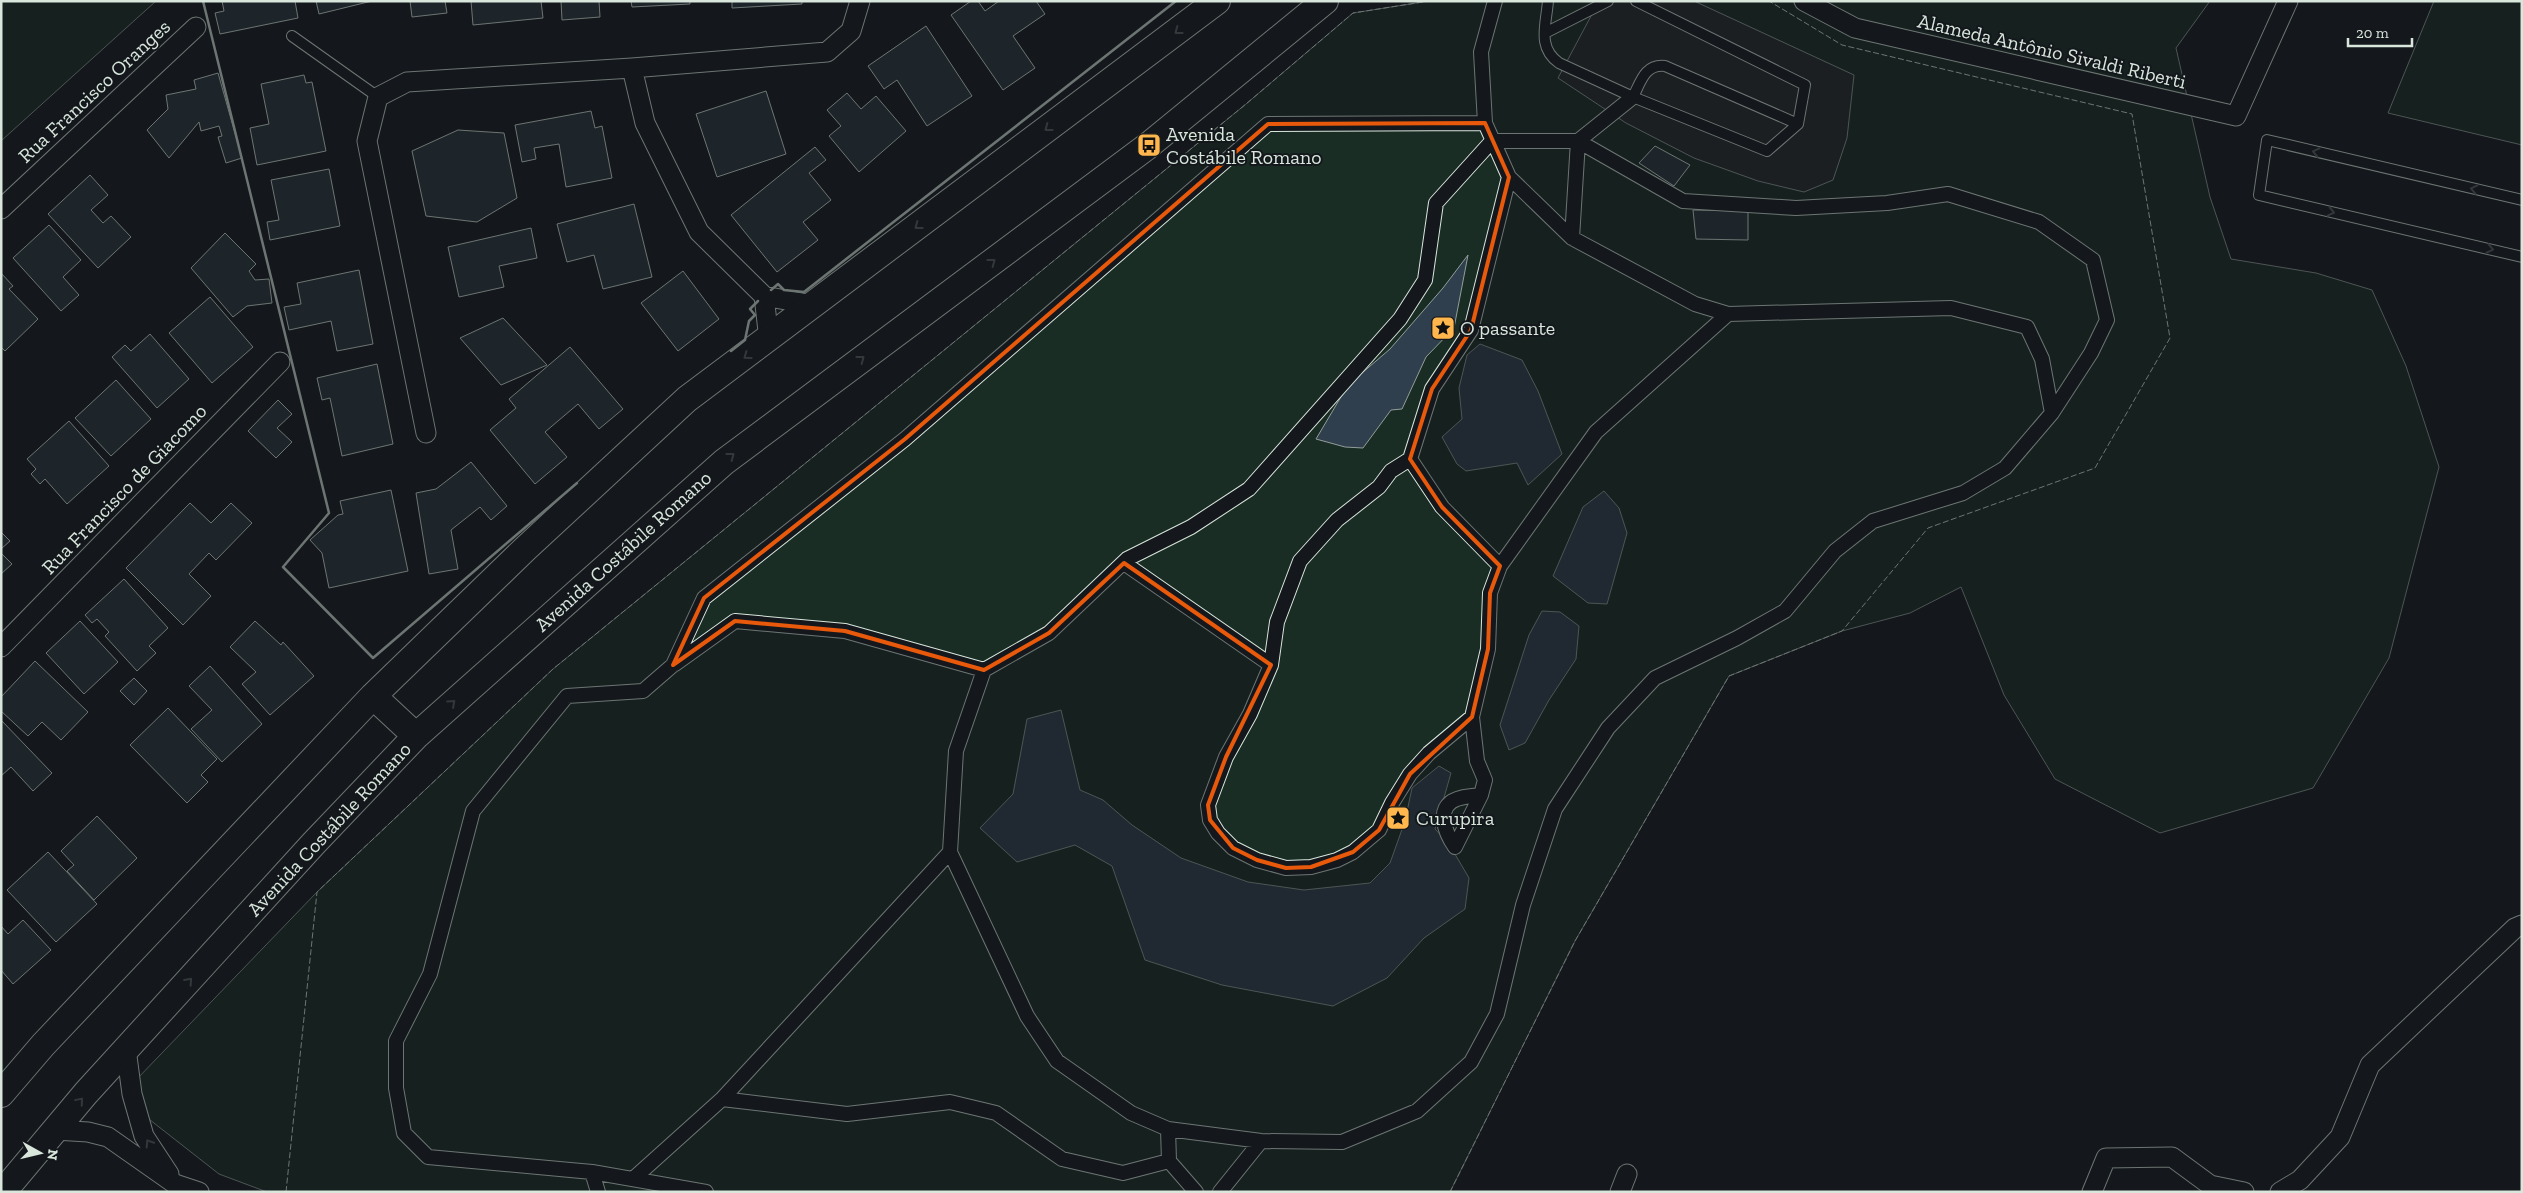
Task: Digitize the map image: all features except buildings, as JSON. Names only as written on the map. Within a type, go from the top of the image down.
[{"type":"main road","points":[[1,1094],[43,1045],[373,696],[525,549],[688,399],[769,340],[1217,1]]},
{"type":"main road","name":"Avenida Costábile Romano","points":[[3,1192],[126,1049],[314,843],[416,736],[724,462],[1149,145],[1325,1]]},
{"type":"main road","points":[[373,696],[416,736]]},
{"type":"street","points":[[426,433],[367,141],[378,97],[407,82],[632,68],[828,52],[850,31],[860,1]]},
{"type":"street","points":[[1495,1],[1482,52],[1485,123],[1509,177],[1572,238],[1695,304],[1728,314],[1951,308],[2027,327],[2042,359],[2052,413]]},
{"type":"street","name":"Alameda Antônio Sivaldi Riberti","points":[[1804,1],[1855,28],[2236,116],[2288,1]]},
{"type":"street","name":"Rua Francisco Oranges","points":[[1,209],[196,27]]},
{"type":"street","points":[[632,68],[645,123],[699,232],[764,296],[813,306]]},
{"type":"street","points":[[1572,238],[1578,141],[1633,97]]},
{"type":"street","points":[[674,665],[704,598],[905,439],[1268,124],[1485,123]]},
{"type":"street","points":[[1492,141],[1578,141],[1684,202],[1796,208],[1887,203],[1948,194],[2039,222],[2093,260],[2107,320],[2091,353],[2052,413],[2005,468],[1963,493],[1873,521],[1835,551],[1785,611],[1737,638],[1655,678],[1608,728],[1555,809],[1524,905],[1496,1014],[1471,1062],[1417,1111],[1342,1142],[1261,1141],[1168,1129],[1131,1113],[1057,1061],[1027,1016],[950,852],[956,751],[984,670],[1049,633],[1124,562],[1191,527],[1249,489],[1400,319],[1425,280],[1436,203],[1492,141]]},
{"type":"street","points":[[1472,716],[1428,753],[1410,774],[1392,803],[1379,830],[1353,852],[1337,860],[1311,867],[1286,868],[1257,860],[1233,848],[1218,833],[1210,820],[1208,805],[1226,757],[1250,714],[1271,665],[1277,622],[1300,562],[1336,520],[1379,487],[1391,471],[1410,459],[1432,388],[1471,330],[1509,177]]},
{"type":"street","points":[[764,296],[769,340]]},
{"type":"street","points":[[1481,795],[1485,780],[1477,761],[1472,716],[1488,649],[1490,593],[1500,566],[1596,432],[1728,314]]},
{"type":"street","name":"Rua Francisco de Giacomo","points":[[1,647],[280,362]]},
{"type":"street","points":[[1410,459],[1442,507],[1500,566]]},
{"type":"street","points":[[1124,562],[1271,665]]},
{"type":"street","points":[[706,1192],[592,1172],[428,1158],[404,1134],[396,1088],[396,1040],[430,974],[473,811],[567,696],[643,691],[674,665],[735,621],[845,631],[984,670]]},
{"type":"street","points":[[633,1178],[722,1099],[950,852]]},
{"type":"street","points":[[2280,1192],[2300,1180],[2340,1137],[2370,1065],[2515,928],[2522,925]]},
{"type":"street","points":[[126,1049],[132,1094],[144,1136],[174,1188]]},
{"type":"street","points":[[722,1099],[847,1114],[950,1102],[996,1113],[1062,1159],[1123,1173],[1169,1161]]},
{"type":"street","points":[[1168,1129],[1169,1161],[1196,1192]]},
{"type":"street","points":[[55,1130],[88,1132],[108,1137],[174,1188],[199,1192]]},
{"type":"street","points":[[1220,1192],[1261,1141]]},
{"type":"street","points":[[2092,1192],[2106,1158],[2172,1157],[2210,1184],[2244,1192]]},
{"type":"street","points":[[592,1172],[598,1192]]},
{"type":"lane","points":[[1548,1],[1544,44],[1549,55],[1560,63],[1633,97],[1766,151],[1798,124],[1805,85],[1636,1]]},
{"type":"lane","points":[[1545,33],[1608,1]]},
{"type":"lane","points":[[292,36],[378,97]]},
{"type":"lane","points":[[1633,97],[1647,70],[1654,65],[1665,66],[1798,124]]},
{"type":"lane","points":[[2522,200],[2267,140],[2259,195],[2522,257]]},
{"type":"highlighted area","points":[[1485,123],[1509,177],[1471,330],[1432,389],[1410,459],[1442,507],[1500,566],[1490,593],[1488,649],[1472,717],[1410,774],[1379,830],[1353,852],[1311,867],[1286,868],[1257,860],[1233,848],[1210,820],[1208,805],[1226,757],[1271,665],[1124,563],[1049,633],[984,670],[845,631],[735,621],[673,665],[704,598],[905,439],[1268,124]]},
{"type":"green space","points":[[1,1],[156,1],[1,141]]},
{"type":"green space","points":[[1429,1],[2210,1],[2176,48],[2210,197],[2231,259],[2316,273],[2372,290],[2406,366],[2439,467],[2389,658],[2313,788],[2160,833],[2055,779],[2004,695],[1961,587],[1910,613],[1842,631],[1729,676],[1575,941],[1450,1192],[267,1192],[219,1174],[145,1116],[135,1081],[317,892],[553,669],[1246,104],[1353,13]]},
{"type":"green space","points":[[2434,1],[2522,1],[2522,145],[2388,113]]},
{"type":"shaded area","points":[[1599,1],[1694,1],[1854,75],[1847,138],[1833,180],[1804,192],[1758,181],[1694,158],[1626,123],[1558,78]]},
{"type":"water","points":[[1468,255],[1454,328],[1426,357],[1402,409],[1391,410],[1363,448],[1345,447],[1316,439],[1348,385],[1390,349],[1443,288]]},
{"type":"water","points":[[1480,344],[1522,360],[1538,391],[1562,454],[1528,485],[1517,463],[1466,471],[1457,464],[1442,437],[1462,419],[1459,388],[1467,355]]},
{"type":"water","points":[[1604,491],[1619,508],[1627,533],[1607,604],[1588,603],[1553,576],[1583,507]]},
{"type":"water","points":[[1542,611],[1560,612],[1579,626],[1576,659],[1549,700],[1525,743],[1509,750],[1500,725],[1529,635]]},
{"type":"water","points":[[1061,710],[1080,790],[1103,800],[1132,825],[1181,858],[1248,882],[1304,890],[1370,883],[1390,863],[1405,821],[1412,788],[1439,766],[1451,773],[1435,829],[1449,844],[1469,878],[1465,909],[1424,938],[1387,978],[1333,1006],[1222,985],[1145,960],[1112,866],[1075,845],[1017,862],[980,828],[1013,794],[1027,719]]},
{"type":"fence","points":[[286,1192],[317,892],[553,669],[1246,104],[1353,13],[1429,1]]},
{"type":"fence","points":[[1450,1192],[1575,941],[1729,676],[1842,631],[1928,528],[2095,468],[2170,338],[2132,114],[1842,45],[1769,1]]},
{"type":"wall","points":[[203,1],[329,513],[283,567],[373,658],[577,483]]},
{"type":"wall","points":[[771,290],[778,284],[784,290],[804,292],[1176,1]]},
{"type":"wall","points":[[731,351],[745,340],[749,321],[755,315],[750,309],[758,301]]},
{"type":"place","name":"Avenida Costábile Romano","points":[[1149,145]]},
{"type":"place","name":"O passante","points":[[1443,328]]},
{"type":"place","name":"Curupira","points":[[1398,818]]}]
